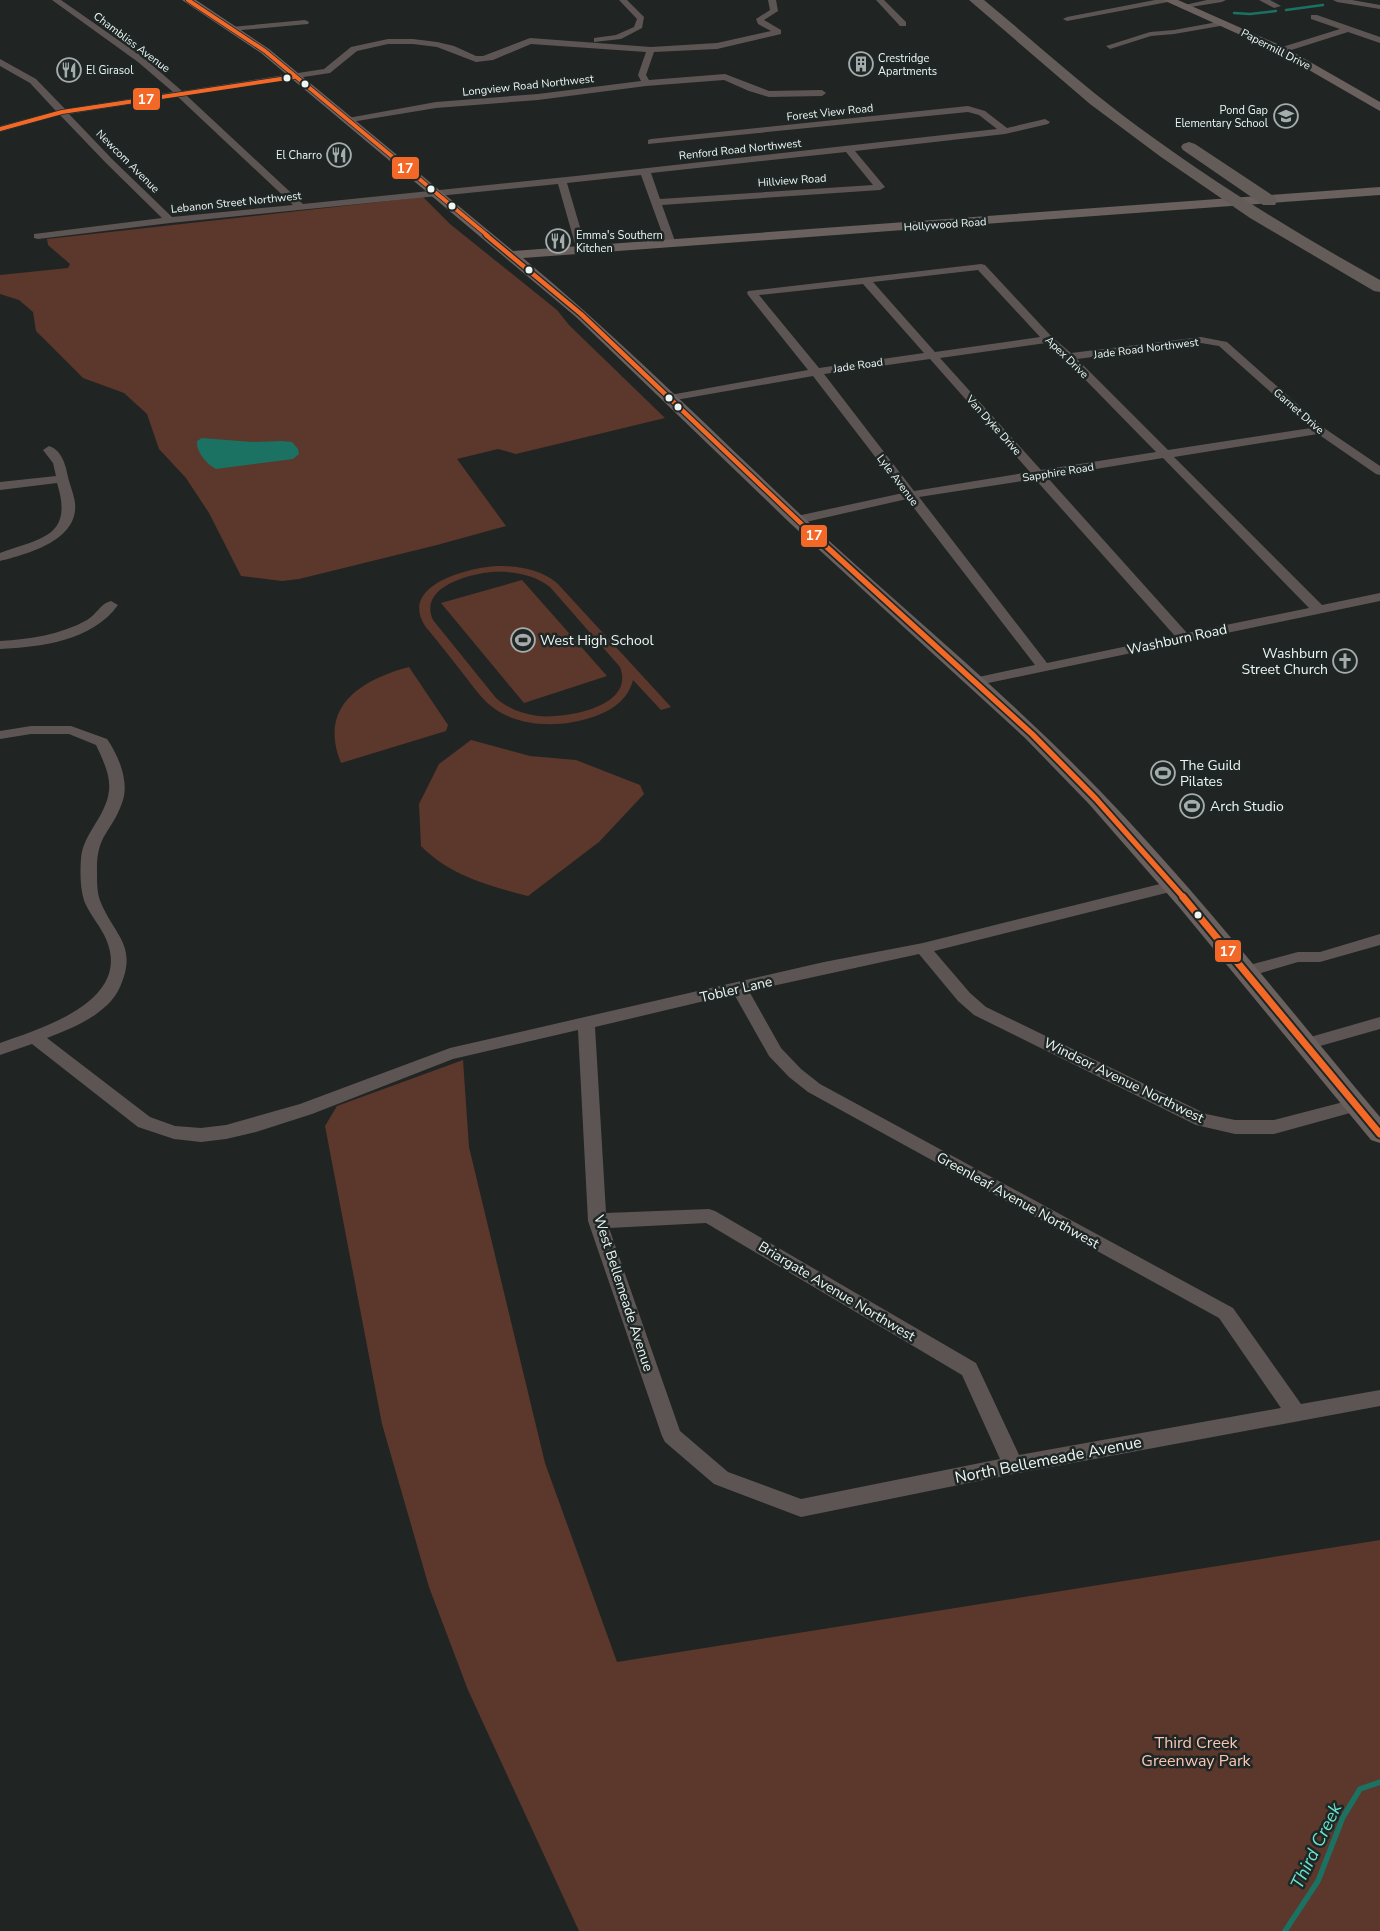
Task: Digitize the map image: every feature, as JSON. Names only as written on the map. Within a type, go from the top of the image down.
[{"type":"highway","points":[[976,0],[1108,111],[1223,193],[1335,263],[1380,288]]},
{"type":"highway","points":[[1174,136],[1253,191],[1287,211]]},
{"type":"street","name":"Chambliss Avenue","points":[[56,0],[141,60],[302,208]]},
{"type":"street","points":[[189,0],[195,0]]},
{"type":"street","points":[[189,0],[265,51],[588,321],[797,520],[1058,759],[1172,886],[1380,1134]]},
{"type":"street","points":[[573,44],[618,37],[638,28],[641,19],[623,0]]},
{"type":"street","points":[[0,129],[62,112],[327,71],[352,50],[366,45],[425,41],[452,48],[475,59],[496,57],[516,45],[530,41],[650,50],[717,46],[778,32],[761,22],[760,19],[774,11],[772,0]]},
{"type":"street","points":[[880,0],[903,24]]},
{"type":"street","points":[[1067,20],[1168,0]]},
{"type":"street","name":"Papermill Drive","points":[[1168,0],[1187,6],[1282,50],[1380,107]]},
{"type":"street","points":[[1187,6],[1191,2],[1201,0]]},
{"type":"street","points":[[1187,6],[1222,0]]},
{"type":"street","points":[[1263,0],[1277,6]]},
{"type":"street","points":[[1337,0],[1380,7]]},
{"type":"street","points":[[1314,18],[1380,40]]},
{"type":"street","points":[[232,29],[305,22]]},
{"type":"street","points":[[1110,46],[1150,34],[1174,32],[1223,23]]},
{"type":"street","points":[[1282,50],[1348,29]]},
{"type":"street","points":[[646,83],[642,75],[650,50]]},
{"type":"street","name":"Newcom Avenue","points":[[0,62],[33,81],[170,220]]},
{"type":"street","name":"Longview Road Northwest","points":[[348,121],[436,105],[538,97],[646,83],[725,77],[768,94],[822,93]]},
{"type":"street","name":"Forest View Road","points":[[650,142],[693,142],[968,109],[982,112],[1005,131]]},
{"type":"street","name":"Renford Road Northwest","points":[[436,194],[645,171],[708,160],[849,149],[1005,131],[1045,122]]},
{"type":"street","name":"Hillview Road","points":[[656,202],[880,187],[849,149]]},
{"type":"street","points":[[645,171],[671,244]]},
{"type":"street","points":[[562,181],[582,251]]},
{"type":"street","name":"Hollywood Road","points":[[510,255],[1380,191]]},
{"type":"street","name":"Lebanon Street Northwest","points":[[38,236],[170,220],[436,194]]},
{"type":"street","name":"Apex Drive","points":[[752,293],[981,267],[1048,339],[1069,357],[1318,609]]},
{"type":"street","name":"Van Dyke Drive","points":[[865,280],[1183,637]]},
{"type":"street","name":"Lyle Avenue","points":[[752,293],[816,372],[909,495],[1044,667]]},
{"type":"street","name":"Jade Road","points":[[670,398],[816,372],[1048,339]]},
{"type":"street","name":"Jade Road Northwest","points":[[1069,357],[1202,340],[1223,344]]},
{"type":"street","name":"Garnet Drive","points":[[1223,344],[1320,430],[1380,471]]},
{"type":"street","name":"Sapphire Road","points":[[797,520],[909,495],[1320,430]]},
{"type":"street","points":[[0,557],[39,543],[57,534],[71,513],[61,479],[60,464],[49,450]]},
{"type":"street","points":[[0,486],[61,479]]},
{"type":"street","name":"Washburn Road","points":[[974,682],[1380,597]]},
{"type":"street","points":[[0,646],[46,639],[77,631],[97,620],[112,604]]},
{"type":"street","points":[[0,735],[30,730],[71,730],[102,742],[113,764],[118,785],[113,808],[98,830],[90,855],[89,879],[92,902],[117,946],[118,971],[109,991],[90,1012],[62,1027],[0,1049]]},
{"type":"street","name":"Tobler Lane","points":[[34,1037],[144,1122],[174,1132],[201,1135],[226,1132],[256,1125],[306,1108],[450,1054],[923,948],[1172,886]]},
{"type":"street","points":[[1248,976],[1305,967],[1320,957],[1380,939]]},
{"type":"street","name":"Windsor Avenue Northwest","points":[[923,948],[964,997],[980,1010],[1202,1120],[1235,1127],[1274,1127],[1355,1105]]},
{"type":"street","name":"Greenleaf Avenue Northwest","points":[[739,988],[775,1052],[795,1073],[814,1088],[1226,1314],[1296,1413]]},
{"type":"street","name":"West Bellemeade Avenue","points":[[586,1023],[597,1221],[672,1436],[721,1478]]},
{"type":"street","points":[[1306,1044],[1380,1023]]},
{"type":"street","name":"Briargate Avenue Northwest","points":[[597,1221],[709,1216],[718,1221],[969,1369],[1013,1465]]},
{"type":"street","name":"North Bellemeade Avenue","points":[[721,1478],[801,1508],[1013,1465],[1380,1398]]},
{"type":"green space","points":[[423,197],[450,224],[557,310],[569,325],[665,418],[516,454],[498,449],[457,459],[506,526],[299,579],[282,581],[241,576],[209,513],[186,478],[159,449],[147,414],[124,393],[83,378],[36,331],[33,312],[19,300],[0,294],[0,275],[68,268],[70,264],[48,245],[47,239]]},
{"type":"green space","points":[[504,566],[528,569],[543,574],[557,583],[671,707],[661,710],[633,680],[631,687],[618,704],[606,712],[581,721],[554,724],[527,722],[514,719],[491,706],[479,694],[425,626],[419,612],[421,600],[440,581],[469,570]],"holes":[[[500,572],[530,576],[550,587],[620,667],[622,681],[617,692],[608,701],[579,713],[538,716],[510,708],[496,698],[433,620],[430,609],[433,599],[448,584],[482,573]]]},
{"type":"green space","name":"West High School","points":[[522,580],[607,676],[524,703],[441,603]]},
{"type":"green space","points":[[409,667],[448,725],[446,731],[341,763],[335,743],[335,726],[339,711],[360,688],[374,680]]},
{"type":"green space","points":[[471,740],[530,756],[576,760],[640,785],[644,794],[599,842],[528,896],[499,888],[470,878],[444,865],[421,846],[419,804],[439,764]]},
{"type":"green space","name":"Third Creek Greenway Park","points":[[463,1060],[469,1147],[545,1463],[617,1662],[1380,1540],[1380,1931],[579,1931],[468,1690],[429,1587],[382,1424],[325,1126],[337,1106]]},
{"type":"shaded area","points":[[202,438],[252,442],[292,442],[298,449],[299,454],[293,459],[216,469],[206,461],[198,449],[197,441]]},
{"type":"waterway","points":[[1286,10],[1323,5]]},
{"type":"waterway","points":[[1234,13],[1250,14],[1276,11]]},
{"type":"waterway","name":"Third Creek","points":[[1285,1931],[1318,1881],[1343,1817],[1360,1789],[1380,1782]]},
{"type":"transit line","name":"17","points":[[188,0],[265,51],[581,314],[797,520],[1032,734],[1096,799],[1187,902],[1380,1134]]},
{"type":"transit line","name":"17","points":[[0,129],[62,112],[294,77]]},
{"type":"place","name":"Crestridge Apartments","points":[[861,64]]},
{"type":"place","name":"El Girasol","points":[[69,70]]},
{"type":"place","name":"Pond Gap Elementary School","points":[[1286,116]]},
{"type":"place","name":"El Charro","points":[[339,155]]},
{"type":"place","name":"Emma's Southern Kitchen","points":[[558,241]]},
{"type":"place","name":"West High School","points":[[523,640]]},
{"type":"place","name":"Washburn Street Church","points":[[1345,661]]},
{"type":"place","name":"The Guild Pilates","points":[[1163,773]]},
{"type":"place","name":"Arch Studio","points":[[1192,806]]}]
